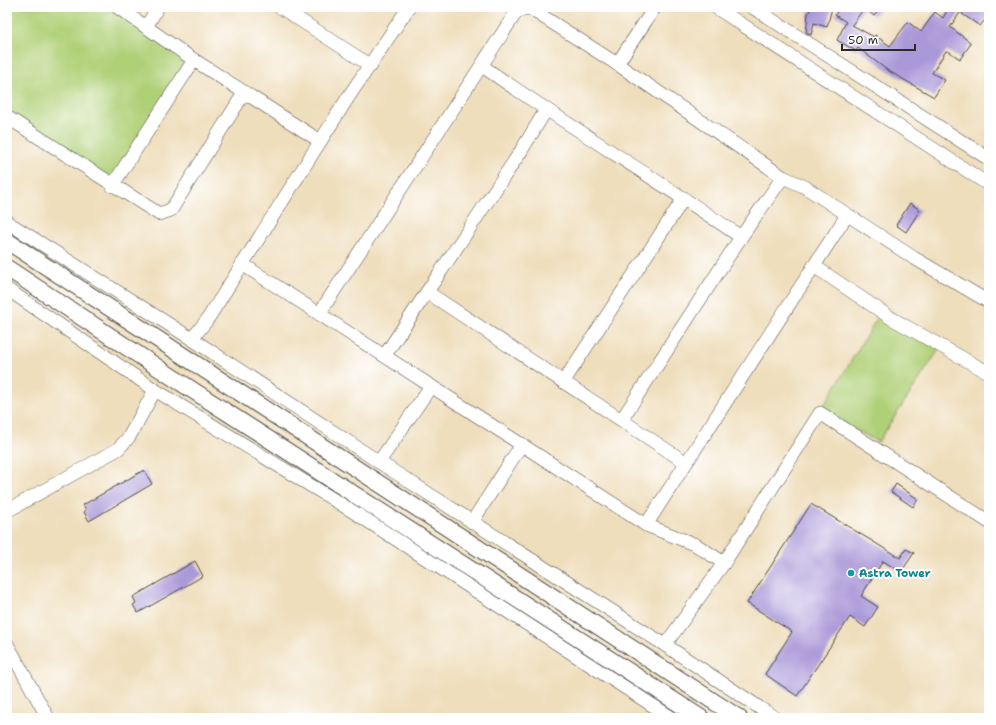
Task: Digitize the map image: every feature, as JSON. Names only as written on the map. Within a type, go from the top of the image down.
[{"type":"main road","points":[[7,241],[739,718]]},
{"type":"main road","points":[[7,268],[166,373],[701,718]]},
{"type":"street","points":[[117,7],[194,60],[320,141]]},
{"type":"street","points":[[146,27],[158,7]]},
{"type":"street","points":[[280,7],[371,66]]},
{"type":"street","points":[[192,338],[207,320],[320,141],[409,7]]},
{"type":"street","points":[[618,64],[655,7]]},
{"type":"street","points":[[752,7],[989,159]]},
{"type":"street","points":[[319,314],[515,14],[522,9],[531,9],[618,64],[783,177],[805,187],[847,215],[988,300]]},
{"type":"street","points":[[721,9],[989,185]]},
{"type":"street","points":[[112,186],[194,60]]},
{"type":"street","points":[[482,66],[546,110],[684,198],[741,237]]},
{"type":"street","points":[[7,117],[155,213],[168,212],[244,93]]},
{"type":"street","points":[[385,355],[521,151],[546,110]]},
{"type":"street","points":[[622,419],[741,237],[783,177]]},
{"type":"street","points":[[564,381],[684,198]]},
{"type":"street","points":[[646,524],[847,215]]},
{"type":"street","points":[[7,222],[192,338],[379,462],[665,645],[775,718]]},
{"type":"street","points":[[242,264],[646,524],[696,545],[724,563]]},
{"type":"street","points":[[814,266],[891,318],[989,373]]},
{"type":"street","points":[[7,289],[155,390],[357,514],[672,718]]},
{"type":"street","points":[[427,292],[686,462]]},
{"type":"street","points":[[379,462],[431,386]]},
{"type":"street","points":[[7,511],[118,449],[129,437],[155,390]]},
{"type":"street","points":[[665,645],[724,563],[820,413],[988,518]]},
{"type":"street","points":[[472,522],[522,444]]},
{"type":"street","points":[[7,644],[48,718]]},
{"type":"green space","points":[[7,7],[108,7],[194,60],[112,186],[7,108]]},
{"type":"green space","points":[[884,307],[942,345],[878,442],[821,410]]},
{"type":"building","points":[[811,7],[832,8],[827,27],[814,23],[811,35],[806,32],[808,14]]},
{"type":"building","points":[[840,7],[882,7],[874,16],[864,8],[852,25],[874,37],[875,35],[890,46],[908,22],[921,32],[935,12],[943,18],[949,7],[964,7],[950,27],[970,42],[970,45],[960,59],[946,51],[932,73],[945,80],[934,97],[887,70],[858,48],[856,51],[837,40],[846,22],[835,15]]},
{"type":"building","points":[[968,7],[989,7],[989,15],[980,26],[962,14]]},
{"type":"building","points":[[910,203],[920,210],[906,232],[896,225]]},
{"type":"building","points":[[144,470],[152,484],[89,521],[84,512],[86,510],[83,505]]},
{"type":"building","points":[[896,484],[918,499],[913,507],[891,492]]},
{"type":"building","points":[[811,504],[900,558],[906,549],[914,553],[901,572],[883,561],[861,596],[878,607],[865,627],[850,617],[797,696],[765,674],[792,632],[747,603]]},
{"type":"building","points":[[195,561],[203,576],[138,613],[133,605],[136,603],[133,597]]},
{"type":"place","name":"Astra Tower","points":[[851,573]]}]
